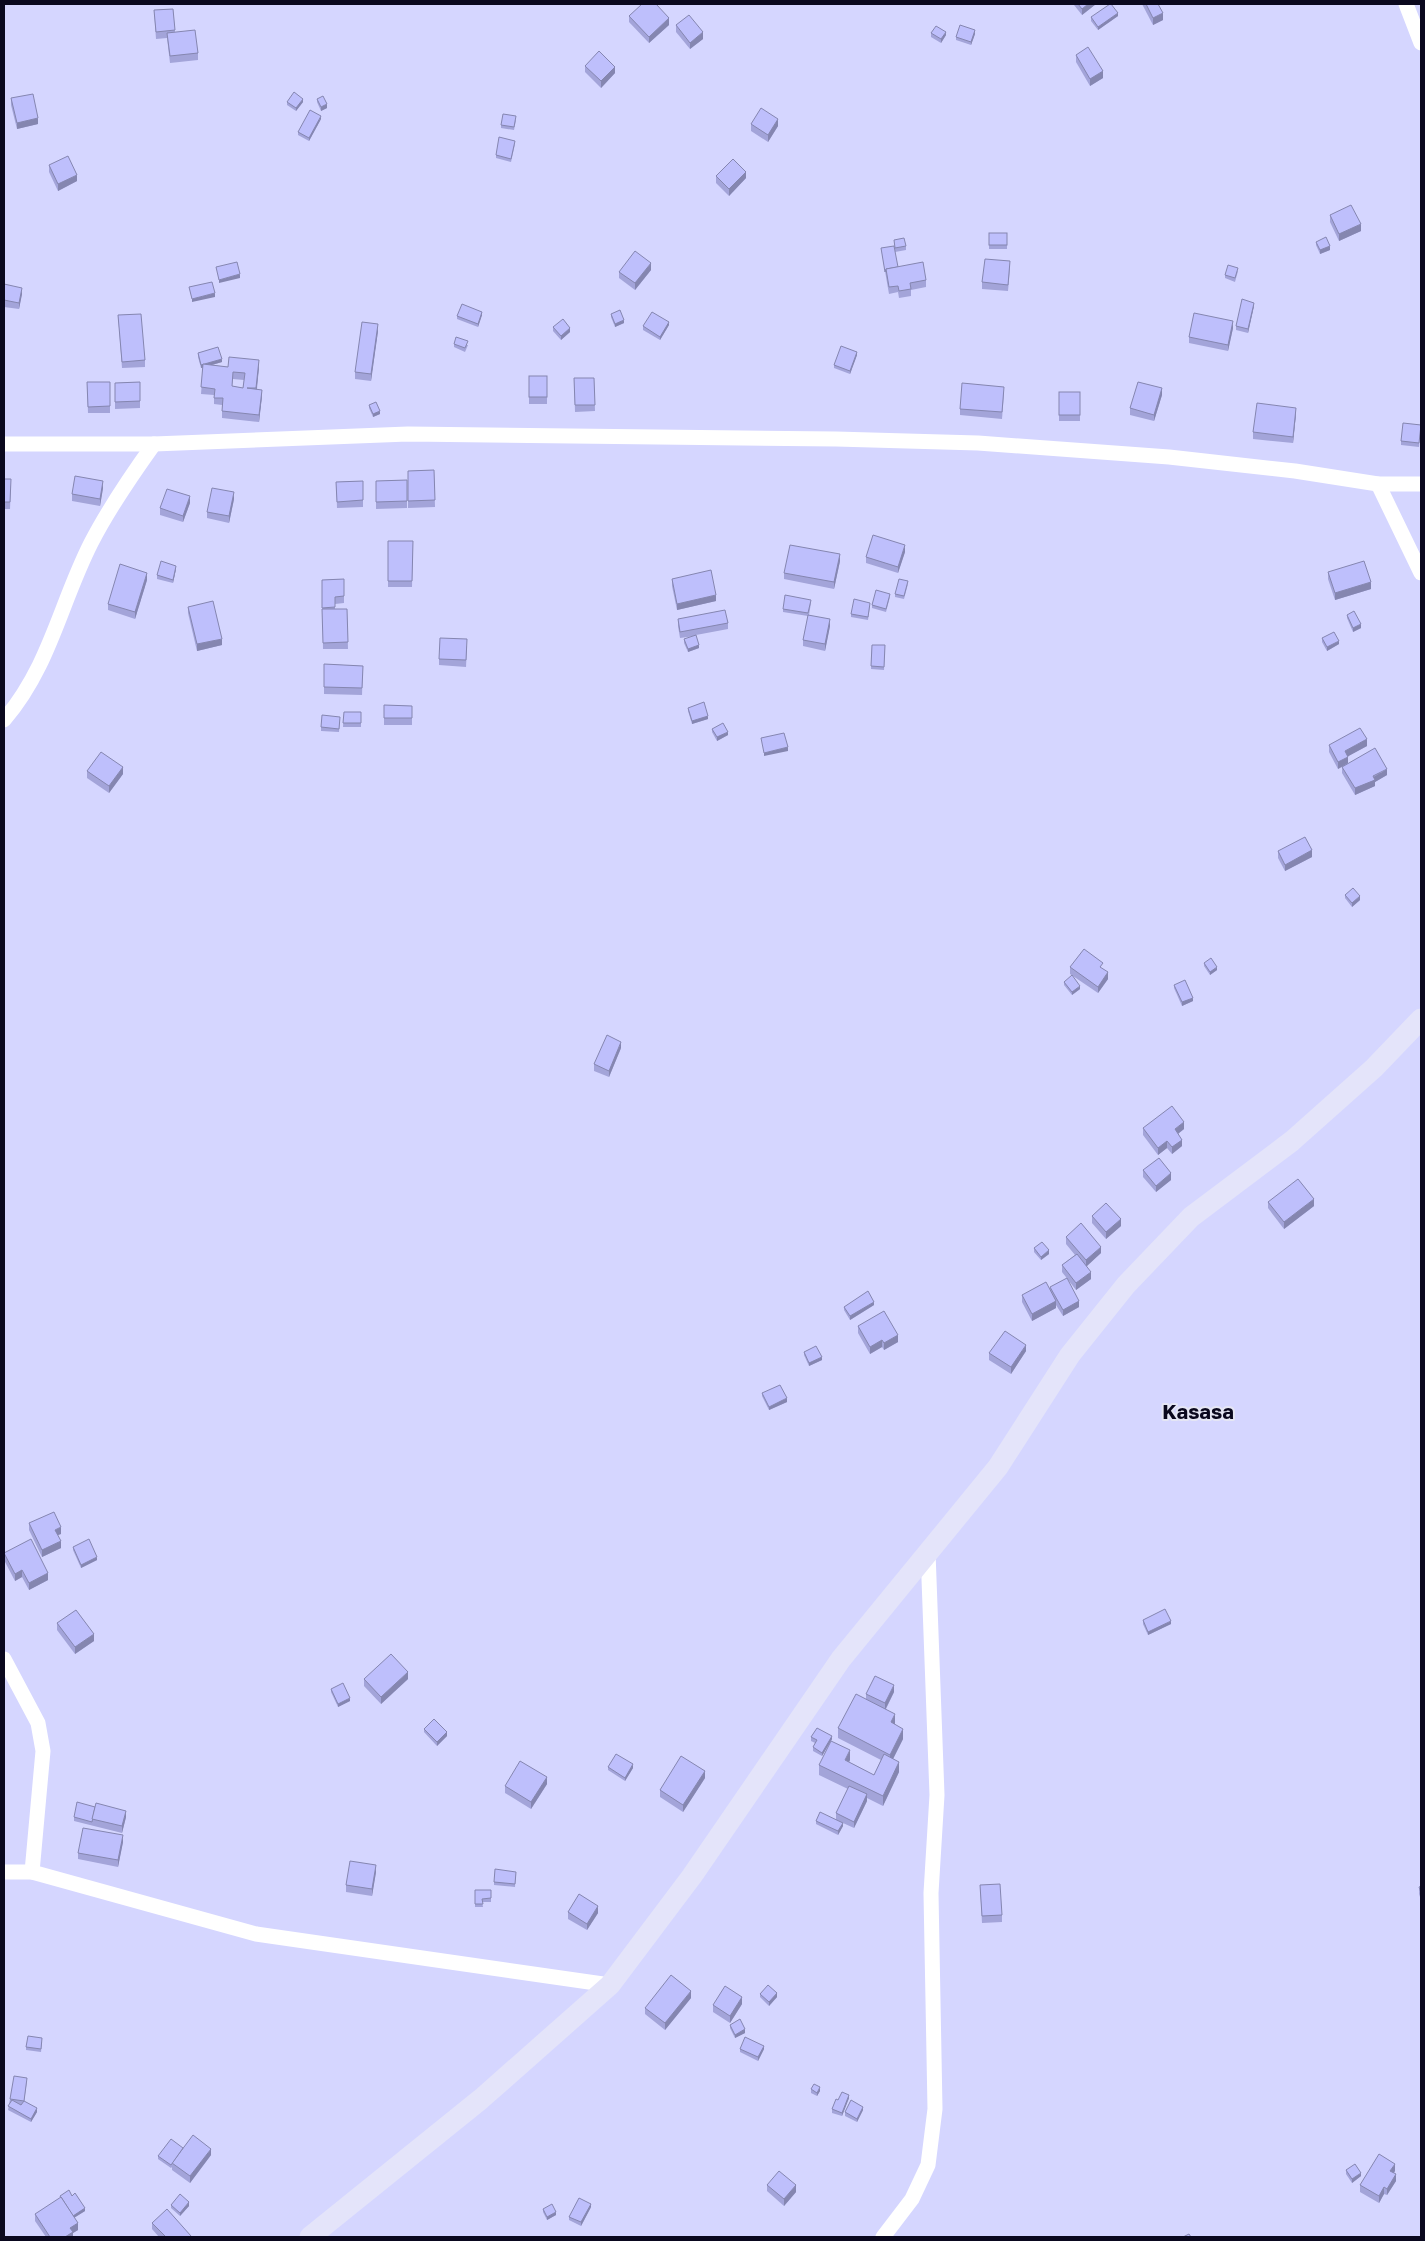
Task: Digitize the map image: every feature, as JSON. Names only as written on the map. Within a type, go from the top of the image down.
[{"type":"street","points":[[1406,4],[1421,43]]},
{"type":"street","points":[[4,444],[154,444],[408,434],[836,439],[968,443],[1170,457],[1295,471],[1378,484],[1421,484]]},
{"type":"street","points":[[4,720],[16,706],[42,663],[90,545],[116,498],[154,444]]},
{"type":"street","points":[[1378,484],[1421,573]]},
{"type":"street","points":[[310,2237],[481,2099],[610,1985],[692,1876],[841,1659],[998,1467],[1070,1355],[1126,1284],[1191,1217],[1292,1141],[1374,1068],[1421,1019]]},
{"type":"street","points":[[883,2237],[912,2199],[928,2165],[935,2109],[931,1893],[936,1795],[928,1552]]},
{"type":"street","points":[[4,1659],[38,1723],[42,1751],[32,1872]]},
{"type":"street","points":[[4,1872],[32,1872],[256,1934],[610,1985]]},
{"type":"building","points":[[642,4],[656,4],[669,18],[649,37],[629,16]]},
{"type":"building","points":[[1078,4],[1088,4],[1082,9]]},
{"type":"building","points":[[1110,4],[1118,13],[1098,27],[1091,17]]},
{"type":"building","points":[[1146,4],[1158,4],[1163,13],[1153,18]]},
{"type":"building","points":[[173,9],[175,30],[156,32],[154,10]]},
{"type":"building","points":[[689,15],[703,32],[690,43],[676,25]]},
{"type":"building","points":[[960,25],[975,30],[971,42],[956,37]]},
{"type":"building","points":[[936,26],[946,32],[941,39],[931,33]]},
{"type":"building","points":[[195,30],[198,53],[170,56],[167,33]]},
{"type":"building","points":[[1088,47],[1103,71],[1090,79],[1076,55]]},
{"type":"building","points":[[599,51],[615,67],[601,81],[585,66]]},
{"type":"building","points":[[294,92],[303,99],[296,108],[287,102]]},
{"type":"building","points":[[33,94],[38,118],[17,123],[11,98]]},
{"type":"building","points":[[323,96],[327,104],[321,107],[317,99]]},
{"type":"building","points":[[761,108],[778,119],[768,135],[751,124]]},
{"type":"building","points":[[310,110],[321,116],[309,138],[298,132]]},
{"type":"building","points":[[503,114],[516,116],[514,127],[501,125]]},
{"type":"building","points":[[499,137],[515,141],[511,159],[496,155]]},
{"type":"building","points":[[68,156],[77,175],[58,184],[49,165]]},
{"type":"building","points":[[733,159],[746,172],[729,189],[716,176]]},
{"type":"building","points":[[1351,205],[1361,224],[1339,234],[1330,215]]},
{"type":"building","points":[[989,233],[1007,233],[1007,245],[989,245]]},
{"type":"building","points":[[1326,237],[1330,246],[1320,250],[1316,242]]},
{"type":"building","points":[[904,238],[906,246],[895,248],[894,240]]},
{"type":"building","points":[[894,246],[898,267],[886,269],[885,272],[881,248]]},
{"type":"building","points":[[635,251],[651,263],[635,283],[619,272]]},
{"type":"building","points":[[985,259],[1010,261],[1008,285],[982,282]]},
{"type":"building","points":[[237,262],[240,274],[219,280],[216,267]]},
{"type":"building","points":[[923,262],[926,280],[910,283],[911,289],[899,291],[898,286],[889,287],[886,269]]},
{"type":"building","points":[[1228,265],[1238,268],[1235,278],[1225,275]]},
{"type":"building","points":[[212,282],[215,293],[192,299],[189,287]]},
{"type":"building","points":[[4,284],[22,288],[19,303],[4,300]]},
{"type":"building","points":[[1242,299],[1254,303],[1248,329],[1236,326]]},
{"type":"building","points":[[462,304],[482,312],[478,324],[457,316]]},
{"type":"building","points":[[620,310],[624,320],[615,324],[611,314]]},
{"type":"building","points":[[652,312],[669,322],[660,337],[643,326]]},
{"type":"building","points":[[1194,313],[1233,321],[1228,345],[1189,337]]},
{"type":"building","points":[[141,314],[145,360],[122,362],[118,315]]},
{"type":"building","points":[[563,319],[570,328],[561,336],[553,327]]},
{"type":"building","points":[[362,322],[378,324],[371,374],[355,372]]},
{"type":"building","points":[[456,337],[468,341],[465,348],[454,344]]},
{"type":"building","points":[[841,346],[857,352],[850,371],[834,365]]},
{"type":"building","points":[[218,347],[222,359],[201,365],[198,353]]},
{"type":"building","points":[[229,357],[259,360],[256,388],[247,388],[262,390],[259,415],[222,411],[223,398],[214,398],[215,389],[201,387],[203,364],[228,367]],"holes":[[[233,372],[245,373],[243,388],[232,386]]]},
{"type":"building","points":[[529,376],[547,376],[547,397],[529,397]]},
{"type":"building","points":[[574,378],[594,378],[595,405],[575,405]]},
{"type":"building","points":[[87,382],[110,382],[110,406],[88,407]]},
{"type":"building","points":[[140,382],[140,401],[115,402],[115,383]]},
{"type":"building","points":[[1138,382],[1162,388],[1154,415],[1130,408]]},
{"type":"building","points":[[962,383],[1004,387],[1002,412],[960,409]]},
{"type":"building","points":[[1059,392],[1080,392],[1080,415],[1059,415]]},
{"type":"building","points":[[376,402],[380,411],[373,414],[369,405]]},
{"type":"building","points":[[1257,403],[1296,408],[1293,437],[1253,432]]},
{"type":"building","points":[[1403,423],[1421,425],[1419,443],[1401,441]]},
{"type":"building","points":[[434,470],[435,500],[408,501],[408,471]]},
{"type":"building","points":[[75,476],[103,481],[100,499],[72,494]]},
{"type":"building","points":[[4,479],[11,479],[10,502],[4,502]]},
{"type":"building","points":[[407,480],[407,501],[376,502],[376,481]]},
{"type":"building","points":[[363,481],[363,500],[337,502],[336,482]]},
{"type":"building","points":[[212,488],[234,492],[229,516],[207,512]]},
{"type":"building","points":[[167,489],[190,496],[183,516],[160,508]]},
{"type":"building","points":[[873,535],[905,545],[898,567],[866,557]]},
{"type":"building","points":[[388,541],[413,541],[412,581],[388,581]]},
{"type":"building","points":[[790,545],[840,554],[834,582],[784,573]]},
{"type":"building","points":[[161,561],[176,566],[173,580],[157,575]]},
{"type":"building","points":[[1364,561],[1371,582],[1335,593],[1328,572]]},
{"type":"building","points":[[120,564],[147,573],[135,612],[108,604]]},
{"type":"building","points":[[711,570],[716,595],[677,604],[672,579]]},
{"type":"building","points":[[344,579],[344,596],[335,597],[335,607],[322,608],[322,580]]},
{"type":"building","points":[[899,579],[908,581],[904,596],[895,594]]},
{"type":"building","points":[[876,590],[890,594],[886,609],[872,605]]},
{"type":"building","points":[[785,595],[811,600],[808,613],[783,609]]},
{"type":"building","points":[[854,599],[870,603],[868,617],[851,614]]},
{"type":"building","points":[[213,601],[222,639],[197,644],[188,607]]},
{"type":"building","points":[[322,609],[347,609],[348,642],[323,643]]},
{"type":"building","points":[[725,610],[728,623],[680,632],[678,619]]},
{"type":"building","points":[[1354,611],[1361,624],[1353,628],[1347,615]]},
{"type":"building","points":[[808,615],[830,619],[825,644],[803,640]]},
{"type":"building","points":[[1334,632],[1339,641],[1327,647],[1322,638]]},
{"type":"building","points":[[696,635],[699,645],[688,649],[684,639]]},
{"type":"building","points":[[440,638],[467,639],[466,660],[439,659]]},
{"type":"building","points":[[872,645],[885,645],[884,667],[871,666]]},
{"type":"building","points":[[324,664],[363,666],[362,688],[324,687]]},
{"type":"building","points":[[704,702],[708,716],[692,721],[688,708]]},
{"type":"building","points":[[384,705],[412,706],[412,718],[384,718]]},
{"type":"building","points":[[344,712],[361,712],[361,723],[343,723]]},
{"type":"building","points":[[322,715],[340,717],[339,729],[321,727]]},
{"type":"building","points":[[723,723],[728,732],[717,737],[712,729]]},
{"type":"building","points":[[1360,728],[1367,739],[1345,751],[1348,757],[1338,762],[1329,745]]},
{"type":"building","points":[[784,733],[788,747],[764,753],[761,738]]},
{"type":"building","points":[[1375,748],[1387,769],[1373,776],[1375,780],[1355,788],[1342,767]]},
{"type":"building","points":[[101,752],[123,767],[109,786],[87,771]]},
{"type":"building","points":[[1305,837],[1312,850],[1285,865],[1278,851]]},
{"type":"building","points":[[1353,888],[1360,896],[1352,903],[1345,895]]},
{"type":"building","points":[[1084,949],[1103,963],[1100,967],[1108,972],[1098,987],[1070,967]]},
{"type":"building","points":[[1211,958],[1217,967],[1210,972],[1204,963]]},
{"type":"building","points":[[1072,975],[1080,986],[1072,992],[1064,982]]},
{"type":"building","points":[[1185,980],[1193,998],[1182,1002],[1174,985]]},
{"type":"building","points":[[607,1035],[621,1042],[609,1071],[594,1064]]},
{"type":"building","points":[[1172,1106],[1184,1122],[1175,1129],[1182,1140],[1172,1147],[1167,1141],[1158,1148],[1143,1128]]},
{"type":"building","points":[[1159,1158],[1171,1173],[1156,1186],[1143,1170]]},
{"type":"building","points":[[1298,1179],[1314,1199],[1284,1222],[1268,1202]]},
{"type":"building","points":[[1106,1203],[1121,1219],[1106,1232],[1092,1216]]},
{"type":"building","points":[[1081,1223],[1101,1247],[1086,1260],[1066,1237]]},
{"type":"building","points":[[1042,1242],[1049,1250],[1041,1257],[1034,1248]]},
{"type":"building","points":[[1077,1254],[1091,1272],[1076,1283],[1062,1265]]},
{"type":"building","points":[[1067,1278],[1079,1301],[1063,1310],[1050,1287]]},
{"type":"building","points":[[1046,1282],[1056,1301],[1032,1314],[1022,1295]]},
{"type":"building","points":[[868,1291],[874,1302],[850,1316],[844,1307]]},
{"type":"building","points":[[884,1311],[898,1335],[884,1343],[882,1340],[870,1347],[858,1326]]},
{"type":"building","points":[[1005,1331],[1026,1345],[1011,1367],[989,1353]]},
{"type":"building","points":[[816,1346],[822,1357],[809,1363],[804,1352]]},
{"type":"building","points":[[780,1385],[787,1398],[769,1407],[762,1393]]},
{"type":"building","points":[[54,1512],[61,1527],[55,1530],[61,1541],[42,1550],[29,1523]]},
{"type":"building","points":[[31,1539],[48,1573],[29,1583],[22,1570],[15,1574],[4,1553]]},
{"type":"building","points":[[89,1539],[97,1557],[81,1565],[73,1547]]},
{"type":"building","points":[[1165,1609],[1171,1621],[1148,1632],[1143,1620]]},
{"type":"building","points":[[76,1610],[94,1634],[75,1647],[57,1623]]},
{"type":"building","points":[[391,1654],[408,1672],[381,1697],[364,1679]]},
{"type":"building","points":[[875,1676],[894,1685],[885,1703],[866,1694]]},
{"type":"building","points":[[343,1683],[350,1698],[338,1704],[331,1689]]},
{"type":"building","points":[[856,1694],[895,1714],[891,1722],[903,1729],[890,1755],[838,1728]]},
{"type":"building","points":[[434,1719],[447,1732],[437,1742],[424,1729]]},
{"type":"building","points":[[817,1728],[832,1736],[822,1753],[813,1747],[817,1740],[811,1737]]},
{"type":"building","points":[[831,1741],[850,1750],[845,1760],[874,1775],[884,1754],[899,1762],[883,1796],[819,1765]]},
{"type":"building","points":[[616,1754],[633,1764],[625,1778],[608,1767]]},
{"type":"building","points":[[681,1756],[705,1771],[683,1805],[660,1790]]},
{"type":"building","points":[[520,1761],[547,1777],[531,1802],[505,1786]]},
{"type":"building","points":[[849,1786],[867,1794],[854,1822],[836,1813]]},
{"type":"building","points":[[77,1802],[95,1807],[92,1822],[74,1817]]},
{"type":"building","points":[[96,1803],[126,1811],[122,1826],[92,1819]]},
{"type":"building","points":[[820,1812],[843,1823],[838,1831],[816,1821]]},
{"type":"building","points":[[83,1828],[123,1835],[118,1860],[78,1853]]},
{"type":"building","points":[[350,1861],[376,1865],[372,1889],[346,1885]]},
{"type":"building","points":[[495,1869],[516,1872],[515,1884],[494,1882]]},
{"type":"building","points":[[1000,1884],[1002,1915],[982,1916],[980,1885]]},
{"type":"building","points":[[475,1890],[491,1890],[491,1898],[482,1899],[483,1904],[475,1904]]},
{"type":"building","points":[[579,1894],[598,1906],[587,1924],[568,1912]]},
{"type":"building","points":[[671,1975],[691,1991],[665,2023],[645,2008]]},
{"type":"building","points":[[768,1985],[777,1993],[769,2002],[760,1994]]},
{"type":"building","points":[[725,1986],[742,1997],[730,2016],[713,2005]]},
{"type":"building","points":[[740,2019],[745,2029],[735,2035],[730,2025]]},
{"type":"building","points":[[28,2036],[42,2038],[41,2049],[26,2047]]},
{"type":"building","points":[[745,2037],[764,2046],[758,2057],[740,2049]]},
{"type":"building","points":[[14,2076],[27,2078],[24,2101],[10,2099]]},
{"type":"building","points":[[814,2084],[820,2087],[817,2093],[811,2089]]},
{"type":"building","points":[[842,2092],[849,2095],[842,2113],[832,2109],[836,2099],[838,2100]]},
{"type":"building","points":[[12,2100],[21,2105],[24,2101],[37,2108],[31,2119],[8,2106]]},
{"type":"building","points":[[851,2100],[863,2107],[857,2119],[845,2112]]},
{"type":"building","points":[[193,2135],[211,2149],[190,2176],[172,2163]]},
{"type":"building","points":[[171,2139],[183,2148],[171,2165],[158,2156]]},
{"type":"building","points":[[1379,2154],[1395,2164],[1390,2171],[1396,2174],[1387,2189],[1384,2187],[1379,2196],[1360,2185]]},
{"type":"building","points":[[1355,2164],[1361,2173],[1352,2179],[1346,2170]]},
{"type":"building","points":[[779,2171],[796,2185],[784,2199],[767,2185]]},
{"type":"building","points":[[69,2190],[72,2196],[75,2193],[85,2208],[73,2216],[60,2196]]},
{"type":"building","points":[[180,2194],[189,2202],[180,2213],[171,2205]]},
{"type":"building","points":[[61,2197],[78,2223],[70,2228],[73,2232],[65,2237],[50,2237],[35,2214]]},
{"type":"building","points":[[579,2198],[591,2204],[581,2222],[569,2217]]},
{"type":"building","points":[[552,2204],[556,2212],[547,2217],[543,2209]]},
{"type":"building","points":[[167,2209],[191,2236],[166,2237],[152,2223]]},
{"type":"district","name":"Kasasa","points":[[1198,1412]]}]
